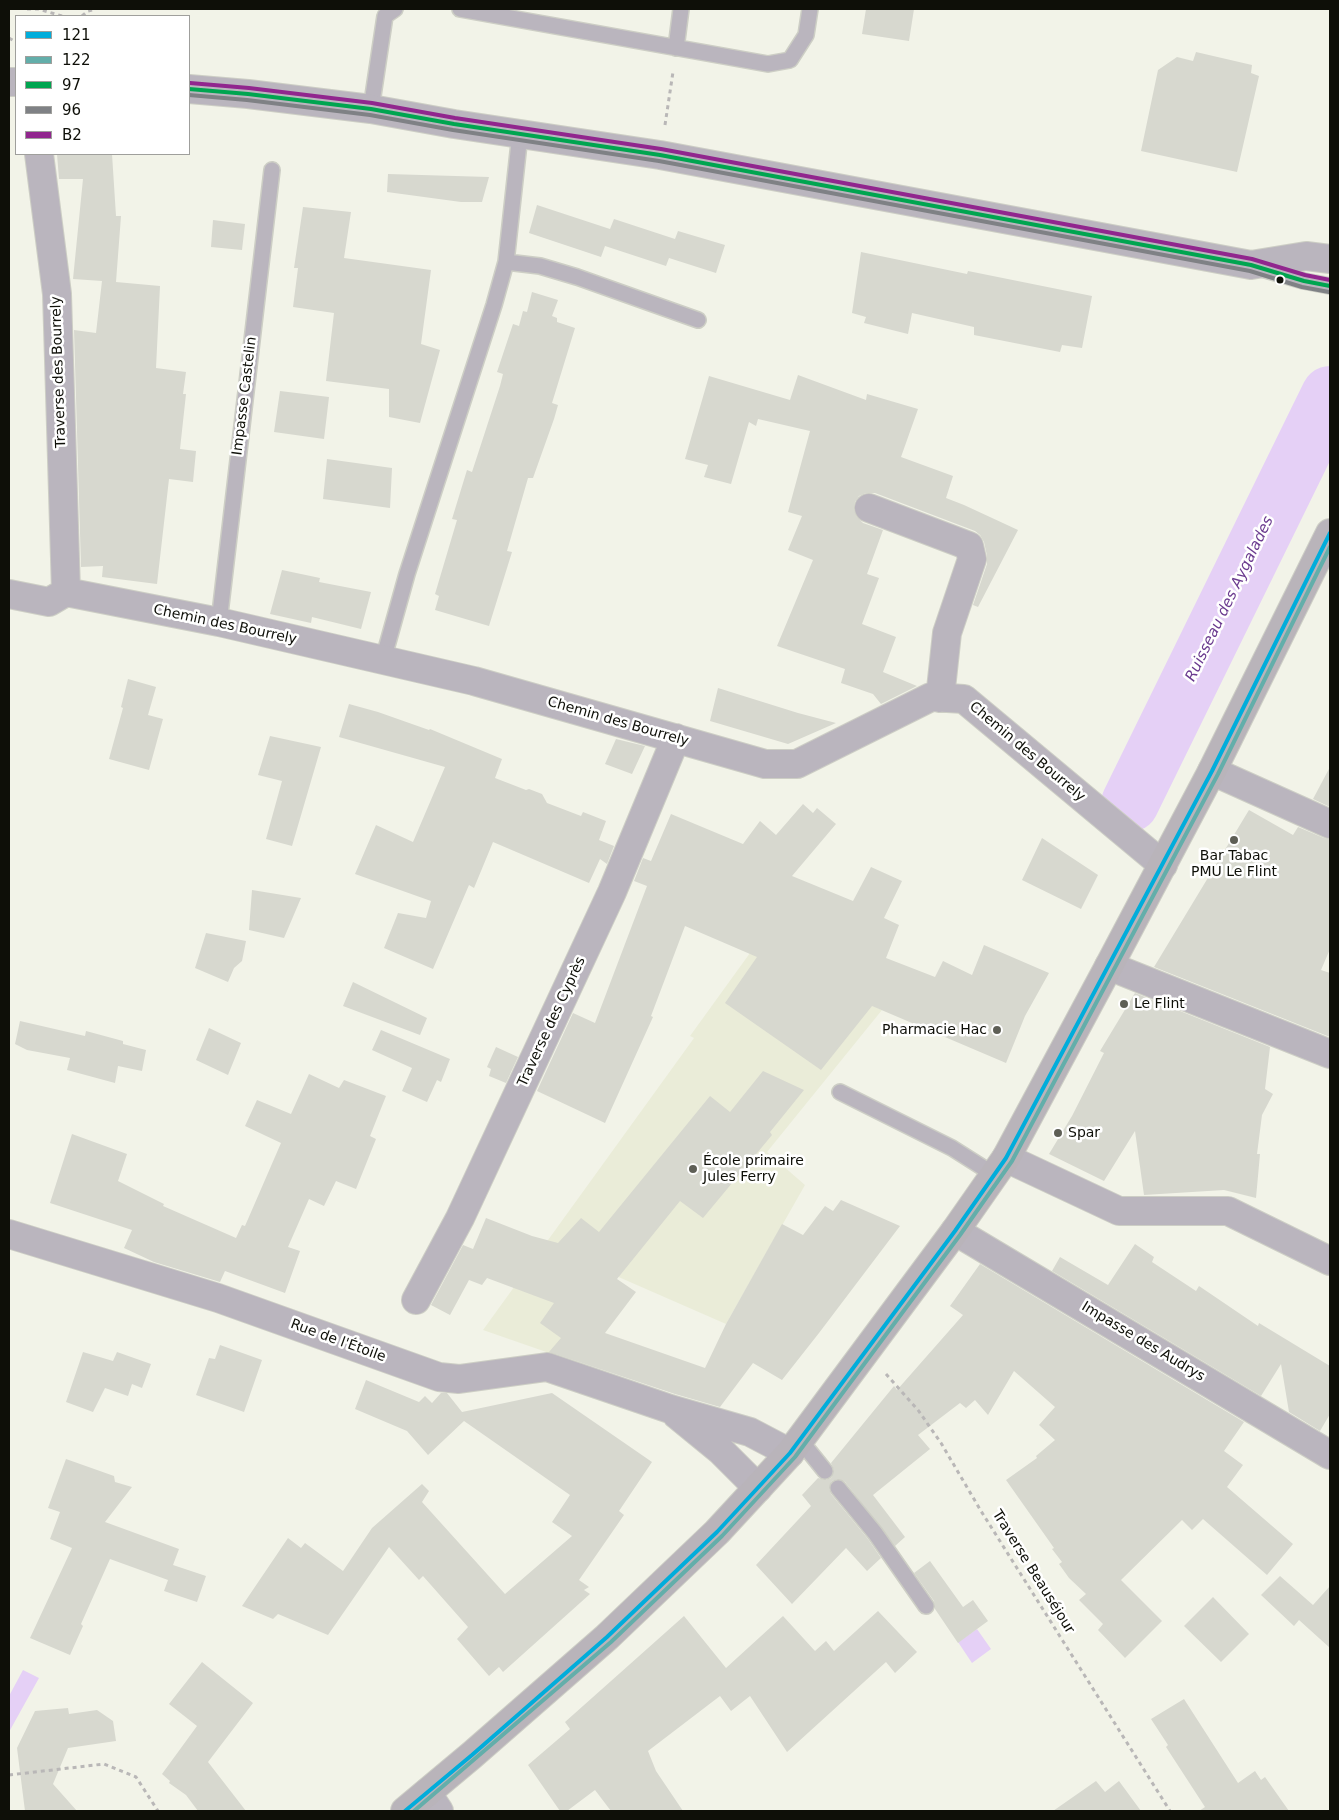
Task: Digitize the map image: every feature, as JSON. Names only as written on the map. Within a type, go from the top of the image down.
[{"type":"main road","points":[[405,1811],[433,1802],[717,1532],[795,1446],[955,1231],[999,1166],[1109,966],[1212,771],[1330,533]]},
{"type":"street","points":[[190,90],[248,94],[371,109],[660,155],[1251,265],[1306,256],[1330,259]]},
{"type":"street","name":"Traverse des Bourrely","points":[[39,155],[56,294],[66,592]]},
{"type":"street","points":[[869,508],[969,546],[972,559],[947,634],[940,698]]},
{"type":"street","points":[[9,594],[49,602],[66,592]]},
{"type":"street","name":"Chemin des Bourrely","points":[[66,592],[219,622],[474,681],[765,764],[796,764],[931,698],[964,699],[1163,865]]},
{"type":"street","name":"Traverse des Cyprès","points":[[416,1300],[460,1218],[608,901],[676,738]]},
{"type":"street","points":[[1212,771],[1330,824]]},
{"type":"street","points":[[1109,966],[1330,1054]]},
{"type":"street","points":[[999,1166],[1119,1211],[1228,1212],[1330,1261]]},
{"type":"street","name":"Impasse des Audrys","points":[[955,1231],[1330,1454]]},
{"type":"street","name":"Rue de l'Étoile","points":[[9,1234],[218,1298],[439,1377],[458,1379],[547,1368],[670,1409],[795,1446]]},
{"type":"street","name":"Rue de l'Étoile","points":[[670,1409],[721,1452],[758,1488]]},
{"type":"lane","points":[[460,9],[768,64],[790,60],[806,35],[810,9]]},
{"type":"lane","points":[[676,48],[681,9]]},
{"type":"lane","points":[[371,109],[387,11]]},
{"type":"lane","points":[[383,660],[407,574],[494,305],[506,262],[520,134]]},
{"type":"lane","name":"Impasse Castelin","points":[[219,622],[272,170]]},
{"type":"lane","points":[[506,262],[540,266],[568,274],[698,320]]},
{"type":"lane","points":[[1251,265],[1304,281],[1330,286]]},
{"type":"lane","points":[[840,1092],[952,1148],[999,1166]]},
{"type":"lane","points":[[795,1446],[824,1471]]},
{"type":"lane","points":[[838,1488],[926,1606]]},
{"type":"path","points":[[27,9],[38,9],[59,15]]},
{"type":"path","points":[[84,15],[96,9]]},
{"type":"path","points":[[660,155],[676,48]]},
{"type":"path","name":"Traverse Beauséjour","points":[[866,1353],[918,1410],[940,1443],[1170,1811]]},
{"type":"path","points":[[9,1775],[104,1764],[136,1777],[158,1811]]},
{"type":"shaded area","name":"École primaire Jules Ferry","points":[[750,953],[882,1010],[767,1152],[805,1185],[726,1324],[614,1275],[555,1355],[483,1330],[694,1038],[690,1036]]},
{"type":"shaded area","points":[[977,1629],[991,1649],[972,1663],[958,1642]]},
{"type":"shaded area","points":[[23,1670],[39,1678],[9,1732],[9,1696]]},
{"type":"building","points":[[866,9],[914,9],[909,41],[862,34]]},
{"type":"building","points":[[1196,52],[1252,65],[1251,73],[1259,76],[1237,172],[1141,151],[1158,70],[1177,57],[1193,61]]},
{"type":"building","points":[[57,155],[112,155],[116,216],[121,216],[116,282],[160,286],[156,368],[186,372],[183,394],[186,394],[180,449],[196,451],[193,482],[169,479],[157,584],[102,577],[103,566],[81,567],[74,330],[96,333],[102,281],[73,279],[83,179],[59,179]]},
{"type":"building","points":[[388,174],[489,177],[482,202],[461,202],[387,192]]},
{"type":"building","points":[[537,205],[610,229],[614,219],[675,239],[678,231],[725,245],[716,273],[669,258],[666,266],[605,246],[601,257],[529,233]]},
{"type":"building","points":[[303,207],[351,212],[344,258],[431,270],[421,344],[440,350],[420,423],[389,417],[389,389],[326,381],[334,313],[293,307],[298,268],[294,268]]},
{"type":"building","points":[[213,220],[245,224],[242,250],[211,247]]},
{"type":"building","points":[[861,252],[967,274],[968,271],[1092,296],[1082,348],[1062,345],[1060,352],[974,335],[974,327],[912,313],[908,334],[864,323],[866,317],[852,313]]},
{"type":"building","points":[[532,292],[558,300],[552,316],[557,318],[557,322],[575,328],[552,403],[558,405],[554,419],[533,478],[528,478],[507,551],[512,552],[489,626],[435,610],[439,596],[435,594],[457,520],[452,519],[467,470],[472,472],[500,386],[503,374],[497,372],[513,324],[519,326],[523,311],[527,312]]},
{"type":"building","points":[[798,375],[866,400],[867,394],[918,409],[901,457],[953,476],[946,498],[1018,530],[978,607],[973,605],[987,564],[984,542],[980,535],[975,531],[875,493],[866,493],[859,496],[855,502],[854,510],[857,517],[863,523],[883,530],[867,574],[879,578],[862,624],[896,637],[883,672],[917,686],[881,704],[873,694],[841,683],[845,669],[777,646],[813,560],[788,550],[802,516],[788,512],[810,431],[758,419],[756,426],[749,422],[731,484],[704,477],[708,465],[685,459],[709,376],[790,400]]},
{"type":"building","points":[[280,391],[329,397],[324,439],[274,432]]},
{"type":"building","points":[[327,459],[392,468],[390,508],[323,499]]},
{"type":"building","points":[[282,570],[320,578],[319,582],[371,592],[361,629],[312,617],[311,623],[270,614]]},
{"type":"building","points":[[128,679],[156,687],[148,715],[163,719],[149,770],[109,759],[123,708],[121,707]]},
{"type":"building","points":[[718,688],[836,723],[788,744],[710,721]]},
{"type":"building","points":[[349,704],[430,729],[502,759],[495,778],[542,794],[547,803],[581,816],[583,812],[606,821],[599,840],[614,846],[607,864],[600,859],[589,883],[493,842],[474,888],[469,885],[433,969],[384,948],[398,913],[426,918],[431,901],[355,874],[376,825],[413,842],[445,767],[339,737]]},
{"type":"building","points":[[270,736],[321,747],[292,846],[266,839],[282,781],[258,775]]},
{"type":"building","points":[[616,739],[645,746],[632,774],[605,764]]},
{"type":"building","points":[[1330,767],[1330,807],[1313,799]]},
{"type":"building","points":[[803,804],[813,813],[817,808],[836,824],[792,876],[853,901],[871,867],[902,881],[884,918],[899,925],[886,958],[935,977],[943,961],[972,975],[984,945],[1049,973],[1025,1016],[1006,1063],[872,1006],[821,1070],[725,1003],[757,957],[685,926],[651,1016],[653,1017],[605,1123],[537,1091],[573,1013],[595,1023],[647,886],[634,881],[643,858],[651,861],[671,814],[743,844],[760,821],[776,835]]},
{"type":"building","points":[[1249,810],[1293,835],[1298,827],[1330,839],[1330,949],[1321,970],[1330,973],[1330,1037],[1154,967]]},
{"type":"building","points":[[1042,838],[1098,875],[1081,909],[1022,880]]},
{"type":"building","points":[[252,890],[301,898],[284,938],[249,930]]},
{"type":"building","points":[[206,933],[246,941],[242,961],[234,968],[228,982],[195,968]]},
{"type":"building","points":[[353,982],[427,1018],[420,1035],[343,1006]]},
{"type":"building","points":[[1135,993],[1270,1047],[1265,1089],[1273,1094],[1262,1115],[1257,1154],[1260,1154],[1256,1198],[1224,1190],[1144,1195],[1135,1131],[1104,1181],[1049,1154],[1072,1116],[1104,1053],[1100,1051]]},
{"type":"building","points":[[20,1021],[85,1036],[86,1031],[123,1041],[123,1044],[146,1050],[142,1071],[118,1066],[115,1083],[67,1070],[70,1058],[27,1050],[15,1044]]},
{"type":"building","points":[[209,1028],[241,1043],[228,1075],[196,1060]]},
{"type":"building","points":[[381,1030],[450,1059],[441,1082],[437,1080],[427,1102],[402,1091],[412,1068],[372,1050]]},
{"type":"building","points":[[496,1047],[518,1057],[506,1083],[489,1076],[491,1069],[487,1067]]},
{"type":"building","points":[[763,1071],[804,1090],[770,1132],[772,1135],[703,1218],[680,1201],[617,1279],[636,1292],[605,1333],[705,1368],[726,1324],[782,1224],[803,1235],[825,1206],[833,1211],[841,1200],[900,1226],[782,1380],[753,1363],[720,1407],[549,1352],[561,1338],[540,1323],[554,1303],[487,1278],[482,1285],[469,1280],[450,1315],[431,1305],[463,1245],[473,1249],[486,1218],[532,1236],[558,1243],[581,1218],[599,1232],[710,1096],[730,1112]]},
{"type":"building","points":[[309,1074],[339,1088],[344,1080],[386,1096],[370,1136],[376,1139],[356,1189],[336,1181],[324,1206],[309,1199],[288,1247],[300,1251],[285,1293],[225,1271],[220,1282],[154,1262],[124,1248],[132,1230],[50,1203],[72,1134],[127,1154],[118,1181],[164,1204],[163,1206],[236,1238],[242,1225],[245,1226],[281,1143],[245,1126],[257,1100],[291,1114]]},
{"type":"building","points":[[1135,1244],[1154,1257],[1152,1262],[1196,1291],[1199,1286],[1258,1326],[1259,1323],[1330,1366],[1330,1414],[1320,1431],[1289,1412],[1281,1364],[1261,1396],[1052,1271],[1060,1257],[1108,1285]]},
{"type":"building","points":[[980,1264],[1244,1422],[1224,1451],[1243,1465],[1227,1487],[1293,1544],[1267,1575],[1203,1519],[1192,1530],[1182,1520],[1121,1580],[1162,1621],[1125,1658],[1098,1630],[1103,1624],[1079,1600],[1086,1594],[1069,1578],[1059,1564],[1062,1562],[1052,1549],[1054,1548],[1006,1480],[1037,1458],[1036,1456],[1055,1440],[1039,1425],[1055,1407],[1014,1371],[988,1415],[975,1400],[966,1408],[960,1403],[918,1435],[930,1449],[873,1495],[905,1537],[895,1546],[845,1482],[837,1479],[832,1481],[829,1489],[831,1494],[881,1558],[867,1571],[846,1548],[792,1604],[756,1565],[811,1506],[802,1495],[818,1478],[826,1480],[831,1478],[834,1470],[831,1463],[894,1386],[897,1390],[963,1315],[950,1306]]},
{"type":"building","points":[[220,1345],[262,1360],[244,1412],[196,1395],[209,1358],[215,1359]]},
{"type":"building","points":[[83,1352],[113,1361],[117,1352],[151,1364],[142,1388],[132,1384],[128,1396],[105,1388],[93,1412],[66,1402]]},
{"type":"building","points":[[366,1380],[419,1402],[425,1396],[432,1403],[441,1393],[447,1393],[462,1412],[552,1393],[652,1462],[619,1511],[624,1515],[579,1580],[589,1587],[584,1590],[590,1594],[503,1672],[499,1667],[489,1676],[457,1639],[468,1627],[423,1576],[419,1580],[389,1547],[328,1635],[278,1614],[273,1619],[242,1606],[288,1538],[301,1548],[305,1543],[343,1571],[372,1528],[422,1484],[429,1491],[422,1502],[505,1594],[572,1536],[552,1522],[570,1495],[464,1421],[428,1455],[407,1431],[355,1409]]},
{"type":"building","points":[[66,1459],[114,1476],[115,1482],[132,1487],[105,1522],[179,1549],[173,1565],[206,1576],[197,1602],[164,1591],[168,1580],[110,1559],[81,1624],[83,1626],[70,1655],[30,1638],[72,1548],[50,1539],[60,1512],[48,1508]]},
{"type":"building","points":[[930,1561],[963,1607],[973,1600],[988,1621],[958,1643],[935,1609],[934,1601],[914,1573]]},
{"type":"building","points":[[1280,1576],[1313,1605],[1330,1586],[1330,1648],[1299,1620],[1294,1626],[1261,1595]]},
{"type":"building","points":[[1213,1597],[1249,1634],[1221,1662],[1184,1626]]},
{"type":"building","points":[[878,1611],[917,1652],[895,1673],[886,1662],[787,1752],[750,1696],[731,1711],[720,1696],[648,1751],[656,1771],[683,1811],[611,1811],[595,1790],[567,1811],[560,1811],[528,1765],[570,1729],[565,1722],[684,1616],[726,1668],[783,1616],[815,1651],[826,1641],[834,1651]]},
{"type":"building","points":[[202,1662],[253,1703],[208,1762],[246,1811],[198,1811],[186,1795],[169,1783],[170,1781],[162,1774],[197,1726],[169,1704]]},
{"type":"building","points":[[1184,1699],[1238,1783],[1255,1771],[1261,1780],[1265,1777],[1289,1811],[1199,1811],[1205,1807],[1166,1747],[1168,1745],[1151,1719]]},
{"type":"building","points":[[68,1708],[69,1714],[97,1710],[113,1721],[116,1741],[68,1748],[53,1784],[77,1811],[25,1811],[17,1748],[35,1711]]},
{"type":"building","points":[[1096,1781],[1105,1792],[1119,1781],[1141,1811],[1053,1811]]},
{"type":"waterway","name":"Ruisseau des Aygalades","points":[[1130,803],[1330,395]]},
{"type":"transit line","name":"B2","points":[[190,83],[372,103],[455,118],[661,149],[1252,259],[1305,275],[1330,280]]},
{"type":"transit line","name":"97","points":[[190,89],[371,109],[454,124],[660,155],[1251,265],[1304,281],[1330,286]]},
{"type":"transit line","name":"96","points":[[190,95],[370,115],[453,130],[659,161],[1250,271],[1302,287],[1329,292]]},
{"type":"transit line","name":"121","points":[[405,1811],[607,1637],[717,1532],[790,1453],[955,1231],[1006,1158],[1212,771],[1330,533]]},
{"type":"transit line","name":"122","points":[[414,1811],[611,1642],[722,1536],[795,1457],[960,1235],[1012,1161],[1218,774],[1330,547]]},
{"type":"place","name":"Bar Tabac PMU Le Flint","points":[[1234,840]]},
{"type":"place","name":"Le Flint","points":[[1124,1004]]},
{"type":"place","name":"Pharmacie Hac","points":[[997,1030]]},
{"type":"place","name":"Spar","points":[[1058,1133]]},
{"type":"place","name":"École primaire Jules Ferry","points":[[693,1169]]}]
